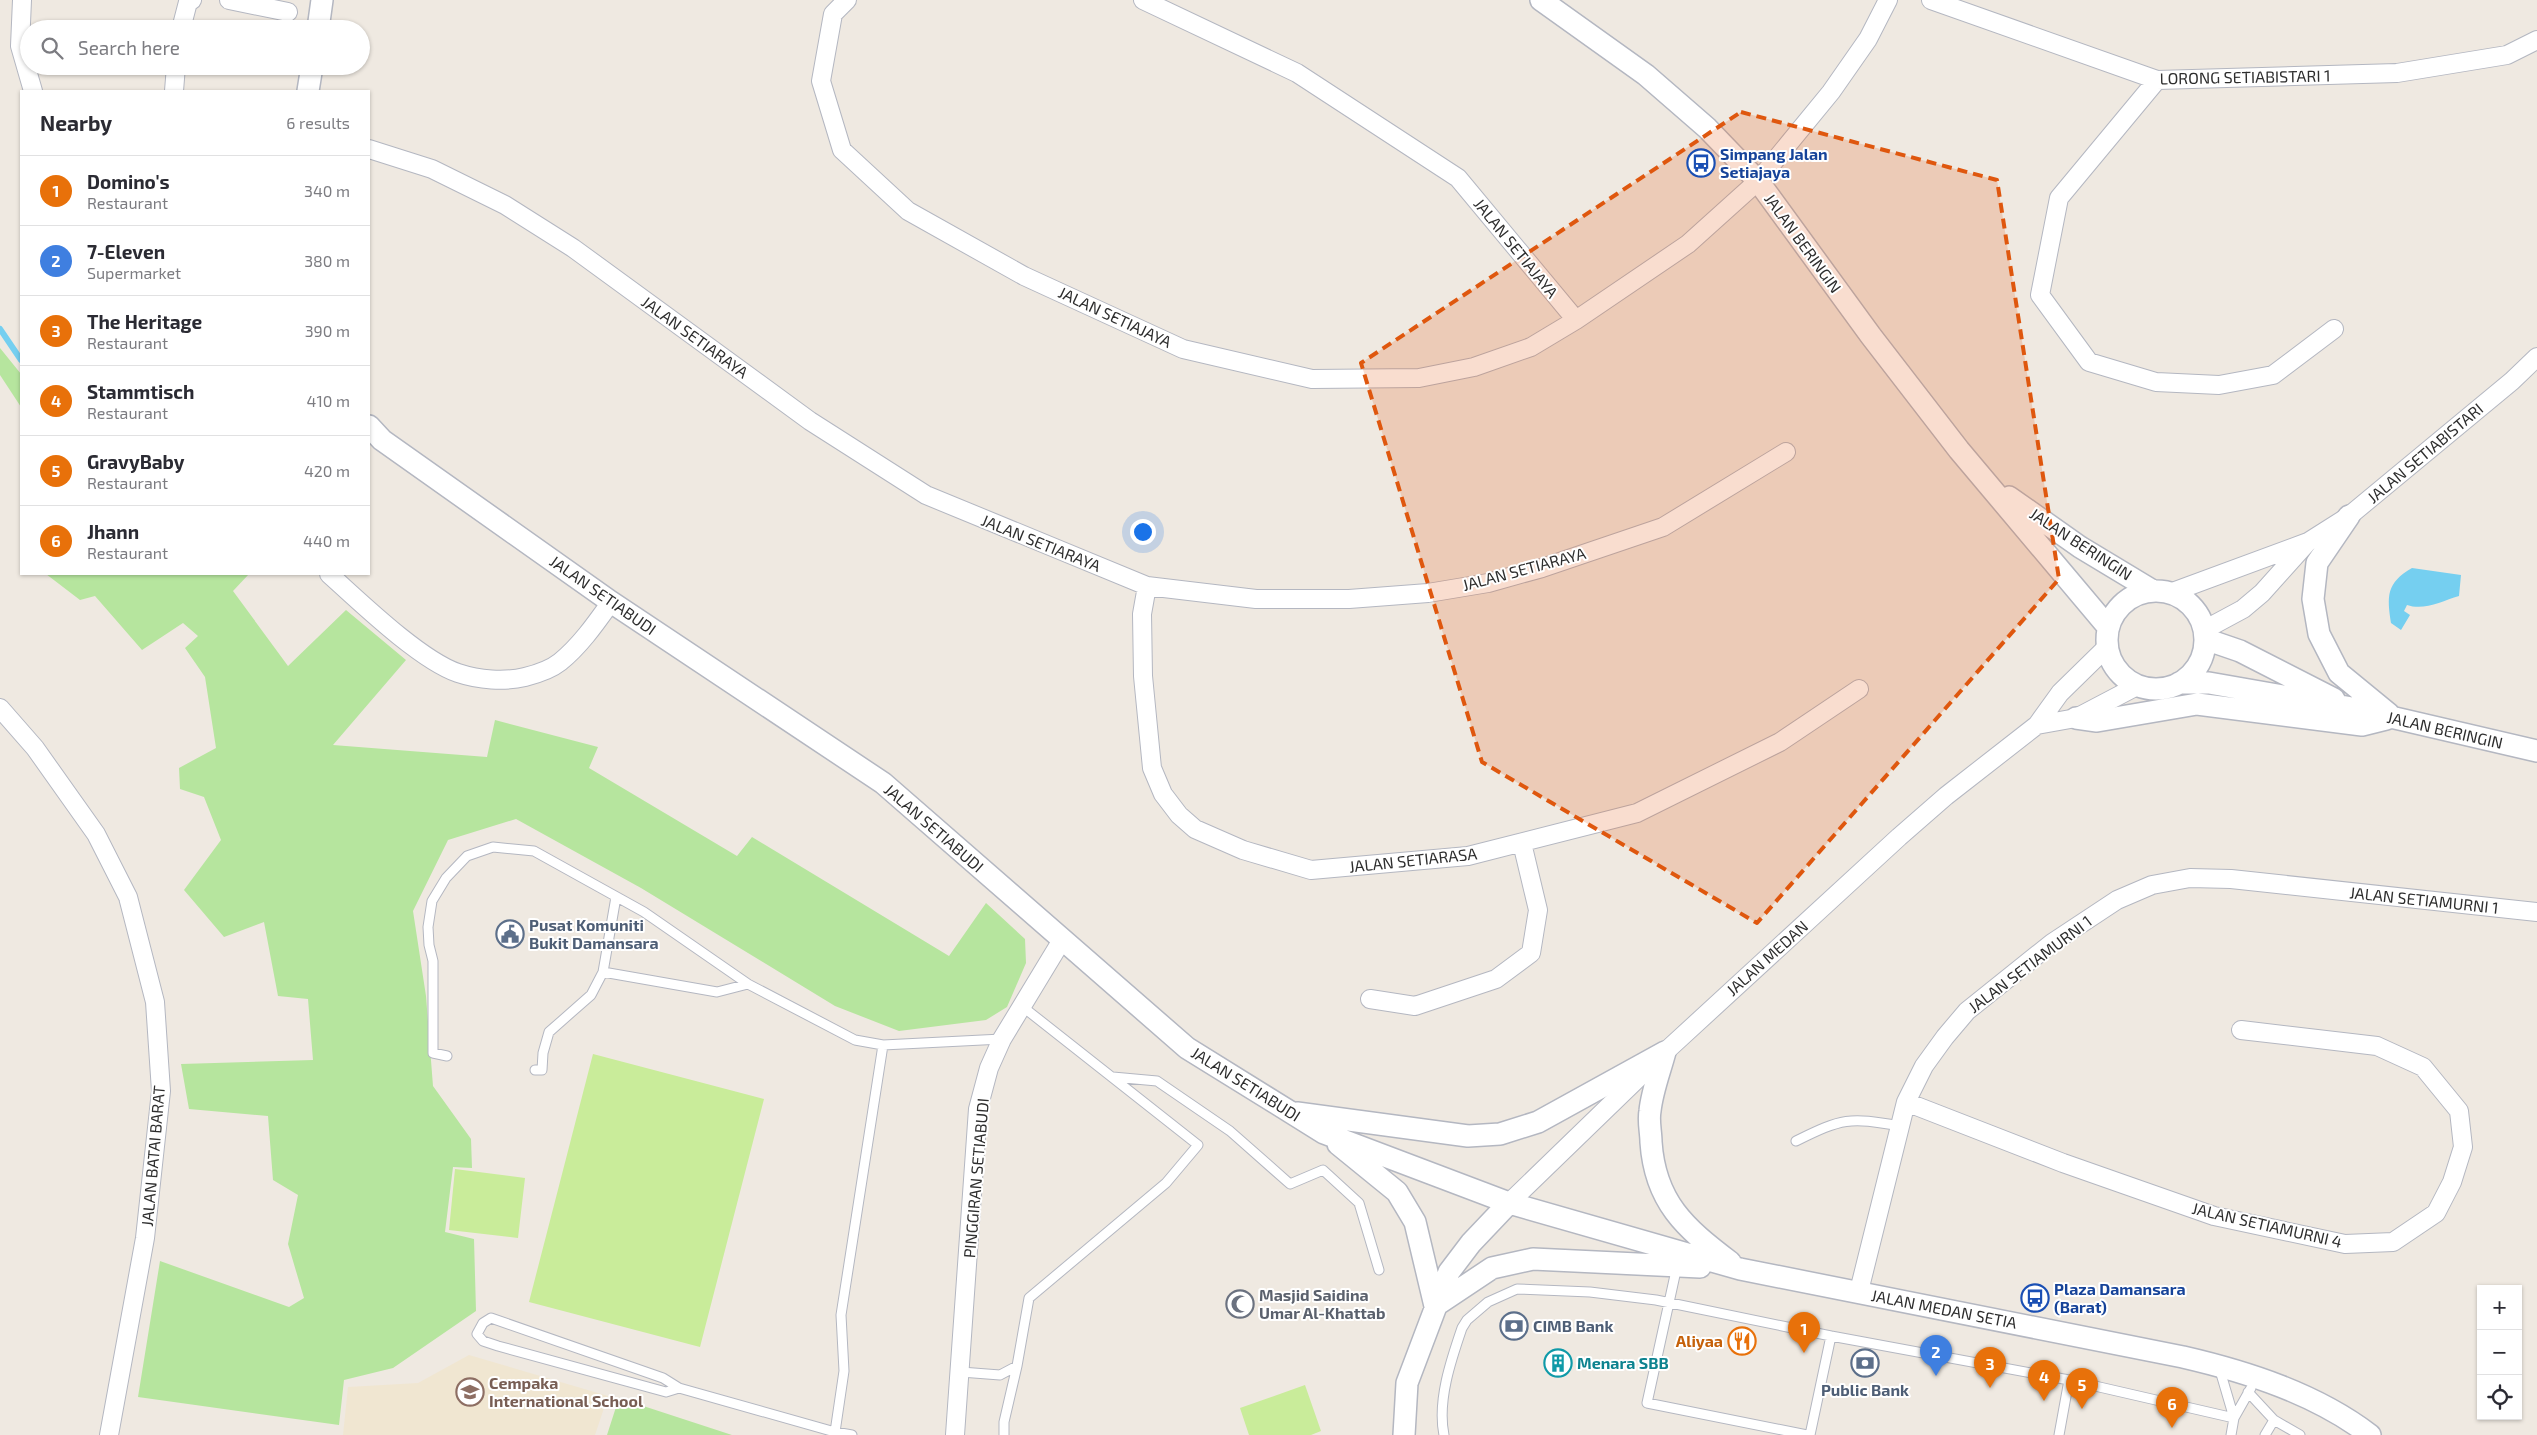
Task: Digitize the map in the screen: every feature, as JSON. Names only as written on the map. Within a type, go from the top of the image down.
[{"type":"street","points":[[21,20],[22,0]]},
{"type":"street","points":[[183,20],[188,2],[192,0]]},
{"type":"street","points":[[229,0],[288,12]]},
{"type":"street","points":[[319,20],[322,0]]},
{"type":"street","name":"JALAN SETIAJAYA","points":[[847,0],[833,14],[821,80],[842,150],[908,211],[1024,276],[1183,349],[1312,379],[1418,378],[1474,367],[1531,347],[1576,320],[1688,244],[1758,181],[1831,92],[1868,39],[1888,0]]},
{"type":"street","name":"JALAN SETIAJAYA","points":[[1143,0],[1297,73],[1458,178],[1576,320]]},
{"type":"street","name":"JALAN BERINGIN","points":[[1541,0],[1646,75],[1707,128],[1758,181],[1870,336],[2107,637]]},
{"type":"street","name":"LORONG SETIABISTARI 1","points":[[1931,0],[2157,80],[2397,73],[2506,55],[2537,40]]},
{"type":"street","points":[[28,75],[33,90]]},
{"type":"street","points":[[174,90],[175,75]]},
{"type":"street","points":[[308,90],[311,75]]},
{"type":"street","points":[[2157,80],[2059,198],[2040,295],[2088,362],[2156,382],[2219,384],[2273,375],[2334,329]]},
{"type":"street","name":"JALAN SETIARAYA","points":[[370,148],[432,169],[505,204],[573,248],[810,421],[926,495],[1147,586],[1256,599],[1349,599],[1428,593],[1488,583],[1542,568],[1663,527],[1786,452]]},
{"type":"street","name":"JALAN SETIABISTARI","points":[[2161,592],[2308,542],[2349,516],[2512,381],[2537,357]]},
{"type":"street","name":"JALAN SETIABUDI","points":[[370,427],[382,440],[611,602],[883,783],[1187,1048],[1324,1133],[1509,1204]]},
{"type":"street","name":"JALAN BERINGIN","points":[[1985,481],[2080,547],[2161,592]]},
{"type":"street","points":[[2349,516],[2317,563],[2313,599],[2319,634],[2339,673],[2394,717]]},
{"type":"street","name":"JALAN SETIABISTARI","points":[[2204,634],[2243,609],[2262,593],[2308,542]]},
{"type":"street","points":[[330,575],[368,609],[426,655],[458,673],[508,681],[539,674],[559,663],[586,636],[611,602]]},
{"type":"street","name":"JALAN SETIARASA","points":[[1147,586],[1142,614],[1143,676],[1152,768],[1163,794],[1179,815],[1195,829],[1243,850],[1311,870],[1468,856],[1637,813],[1780,742],[1859,689]]},
{"type":"street","points":[[2161,592],[2182,598],[2200,617],[2204,634],[2204,652],[2198,665],[2190,675],[2179,683],[2159,689],[2137,686],[2120,674],[2114,666],[2107,637],[2114,613],[2124,602],[2138,594],[2161,592]]},
{"type":"street","name":"JALAN BERINGIN","points":[[2204,634],[2352,708]]},
{"type":"street","name":"JALAN MEDAN","points":[[1509,1204],[1665,1052],[1899,837],[1946,796],[2037,725],[2060,693],[2107,637]]},
{"type":"street","name":"JALAN BERINGIN","points":[[2179,683],[2209,683],[2352,708],[2537,751]]},
{"type":"street","name":"JALAN MEDAN","points":[[2037,725],[2076,718],[2137,686]]},
{"type":"street","points":[[2076,718],[2097,721],[2197,704],[2362,725],[2394,717]]},
{"type":"street","name":"JALAN BATAI BARAT","points":[[0,708],[35,748],[96,834],[128,898],[155,1002],[161,1091],[145,1238],[109,1435]]},
{"type":"street","points":[[1370,999],[1415,1006],[1496,979],[1531,954],[1538,910],[1522,843]]},
{"type":"street","name":"JALAN SETIAMURNI 1","points":[[1859,1291],[1906,1102],[1924,1066],[1944,1037],[1967,1011],[2052,943],[2117,900],[2152,885],[2190,878],[2231,879],[2537,912]]},
{"type":"street","name":"PINGGIRAN SETIABUDI","points":[[956,1435],[978,1109],[989,1068],[1002,1039],[1062,940]]},
{"type":"street","name":"JALAN SETIAMURNI 4","points":[[1906,1102],[2063,1163],[2214,1216],[2345,1244],[2393,1242],[2436,1213],[2452,1182],[2463,1147],[2460,1110],[2423,1067],[2376,1046],[2241,1030]]},
{"type":"street","points":[[1292,1113],[1468,1136],[1500,1134],[1538,1122],[1665,1052]]},
{"type":"street","points":[[1665,1052],[1650,1112],[1652,1163],[1662,1193],[1678,1217],[1694,1235],[1740,1269]]},
{"type":"street","points":[[1324,1133],[1397,1192],[1415,1222],[1435,1306]]},
{"type":"street","points":[[1404,1435],[1408,1383],[1449,1272],[1470,1243],[1509,1204]]},
{"type":"street","name":"JALAN MEDAN SETIA","points":[[1509,1204],[1740,1269],[1859,1291],[2219,1365],[2254,1385],[2309,1398],[2356,1424],[2370,1435]]},
{"type":"street","points":[[1435,1306],[1492,1268],[1533,1259],[1740,1269]]},
{"type":"lane","points":[[448,1056],[433,1053],[433,961],[429,945],[428,927],[432,901],[446,878],[467,856],[492,847],[534,851],[644,912],[748,984],[855,1040],[883,1046],[1002,1039]]},
{"type":"lane","points":[[535,1070],[542,1070],[543,1053],[549,1032],[591,995],[603,972],[616,897]]},
{"type":"lane","points":[[603,972],[717,992],[748,984]]},
{"type":"lane","points":[[1004,1435],[1004,1422],[1018,1366],[1029,1298],[1166,1183],[1198,1146],[1023,1007]]},
{"type":"lane","points":[[835,1432],[844,1371],[841,1315],[883,1046]]},
{"type":"lane","points":[[1112,1077],[1157,1081],[1230,1131],[1290,1184],[1323,1170],[1359,1202],[1379,1270]]},
{"type":"lane","points":[[1796,1141],[1832,1124],[1849,1119],[1900,1126]]},
{"type":"lane","points":[[1677,1266],[1647,1404],[1808,1435],[1831,1336]]},
{"type":"lane","points":[[1444,1435],[1445,1389],[1458,1339],[1467,1320],[1488,1302],[1517,1289],[1590,1292],[1668,1303],[1831,1336],[2069,1380],[2234,1418]]},
{"type":"lane","points":[[679,1388],[666,1392],[498,1346],[483,1341],[477,1334],[483,1323],[491,1318],[662,1378],[679,1388],[835,1432],[852,1435]]},
{"type":"lane","points":[[2219,1365],[2234,1418]]},
{"type":"lane","points":[[961,1372],[1000,1375],[1018,1366]]},
{"type":"lane","points":[[2060,1435],[2069,1380]]},
{"type":"lane","points":[[2231,1435],[2234,1418],[2254,1385],[2274,1420],[2300,1435]]},
{"type":"lane","points":[[2265,1435],[2274,1420]]},
{"type":"highlighted area","points":[[1741,112],[1997,180],[2059,579],[1757,923],[1482,762],[1361,363]]},
{"type":"shaded area","name":"Cempaka International School","points":[[469,1355],[608,1396],[595,1435],[343,1435],[348,1387],[418,1383]]},
{"type":"green space","points":[[0,348],[20,373],[20,405],[0,375]]},
{"type":"green space","points":[[47,575],[248,575],[233,591],[288,666],[346,610],[406,660],[333,745],[487,757],[495,720],[598,747],[589,768],[737,856],[752,837],[949,956],[986,903],[1025,939],[1026,963],[1007,1007],[986,1020],[899,1031],[835,1006],[641,888],[516,819],[448,840],[413,911],[426,996],[433,1086],[471,1139],[472,1168],[453,1167],[445,1232],[474,1239],[476,1311],[393,1368],[344,1380],[339,1425],[138,1397],[160,1261],[289,1307],[304,1298],[288,1244],[298,1195],[273,1180],[268,1116],[189,1109],[181,1064],[313,1060],[308,999],[278,996],[264,922],[224,937],[184,890],[221,840],[204,797],[180,789],[179,768],[216,748],[205,677],[185,648],[198,636],[183,623],[142,650],[95,596],[80,600]]},
{"type":"green space","points":[[593,1054],[764,1099],[700,1347],[529,1302]]},
{"type":"green space","points":[[455,1169],[525,1178],[518,1238],[449,1230]]},
{"type":"green space","points":[[1305,1385],[1321,1431],[1311,1435],[1249,1435],[1240,1408]]},
{"type":"green space","points":[[628,1401],[732,1435],[607,1435],[617,1404]]},
{"type":"water","points":[[2412,568],[2461,575],[2459,596],[2426,606],[2413,607],[2407,605],[2404,611],[2410,615],[2401,630],[2391,623],[2390,591],[2397,579]]},
{"type":"waterway","points":[[0,329],[20,359]]},
{"type":"place","name":"Simpang Jalan Setiajaya","points":[[1701,163]]},
{"type":"place","name":"Pusat Komuniti Bukit Damansara","points":[[510,934]]},
{"type":"place","name":"Plaza Damansara (Barat)","points":[[2035,1298]]},
{"type":"place","name":"Masjid Saidina Umar Al-Khattab","points":[[1240,1304]]},
{"type":"place","name":"CIMB Bank","points":[[1514,1326]]},
{"type":"place","name":"Aliyaa","points":[[1742,1341]]},
{"type":"place","name":"Domino's","points":[[1804,1353]]},
{"type":"place","name":"Menara SBB","points":[[1558,1363]]},
{"type":"place","name":"Public Bank","points":[[1865,1363]]},
{"type":"place","name":"7-Eleven","points":[[1936,1376]]},
{"type":"place","name":"The Heritage","points":[[1990,1388]]},
{"type":"place","name":"Cempaka International School","points":[[470,1392]]},
{"type":"place","name":"Stammtisch","points":[[2044,1401]]},
{"type":"place","name":"GravyBaby","points":[[2082,1409]]},
{"type":"place","name":"Jhann","points":[[2172,1428]]}]
